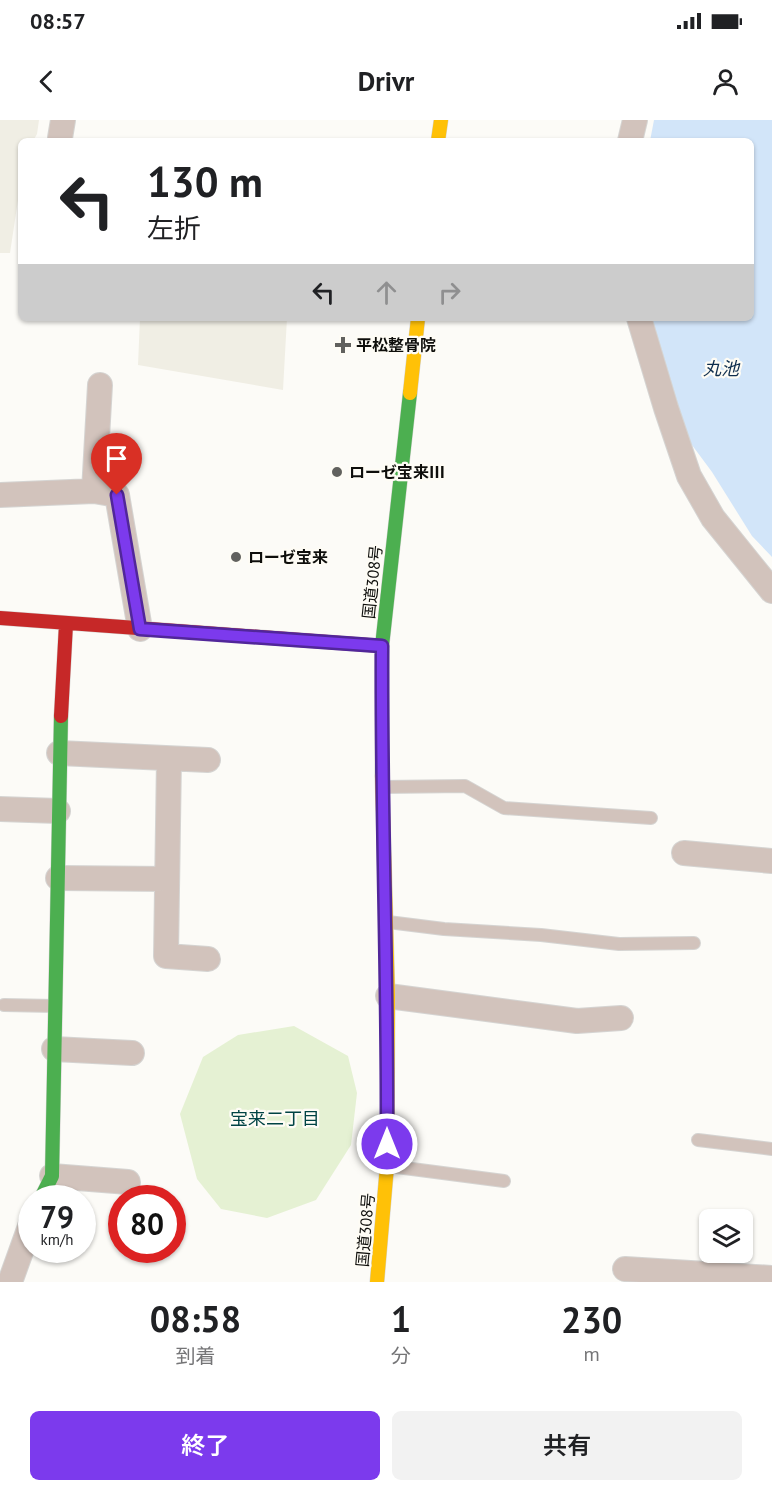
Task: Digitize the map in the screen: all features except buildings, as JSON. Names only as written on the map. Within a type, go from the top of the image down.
[{"type":"main road","name":"国道308号","points":[[377,1282],[387,1166],[382,646],[418,321]]},
{"type":"main road","points":[[0,618],[382,646]]},
{"type":"main road","points":[[48,1185],[52,1176],[59,753],[66,624]]},
{"type":"street","points":[[631,138],[635,120]]},
{"type":"street","points":[[640,321],[689,476],[713,518],[772,591]]},
{"type":"street","points":[[94,491],[100,385]]},
{"type":"street","points":[[0,495],[94,491],[117,495],[140,629]]},
{"type":"street","points":[[59,753],[208,760]]},
{"type":"street","points":[[169,759],[166,956],[208,959]]},
{"type":"street","points":[[0,809],[58,811]]},
{"type":"street","points":[[684,853],[772,861]]},
{"type":"street","points":[[58,878],[167,879]]},
{"type":"street","points":[[387,996],[577,1020],[621,1018]]},
{"type":"street","points":[[54,1049],[132,1053]]},
{"type":"street","points":[[52,1176],[128,1182]]},
{"type":"street","points":[[10,1282],[18,1260]]},
{"type":"street","points":[[626,1269],[772,1278]]},
{"type":"lane","points":[[382,786],[465,786],[504,808],[651,818]]},
{"type":"lane","points":[[386,922],[619,944],[694,943]]},
{"type":"lane","points":[[4,1005],[55,1006]]},
{"type":"lane","points":[[698,1140],[772,1149]]},
{"type":"lane","points":[[387,1166],[504,1181]]},
{"type":"shaded area","points":[[0,120],[39,120],[35,138],[18,138],[18,200],[10,253],[0,253]]},
{"type":"shaded area","points":[[140,321],[287,321],[283,390],[138,365]]},
{"type":"green space","points":[[294,1026],[348,1056],[357,1093],[351,1145],[316,1200],[267,1218],[221,1209],[197,1179],[180,1114],[203,1057],[238,1035]]},
{"type":"water","name":"丸池","points":[[654,120],[772,120],[772,557],[752,536],[712,472],[689,441],[652,321],[754,321],[754,138],[651,138]]},
{"type":"traffic: fast","points":[[382,776],[382,646],[410,393]]},
{"type":"traffic: fast","points":[[48,1185],[52,1176],[61,716]]},
{"type":"traffic: slow","points":[[438,138],[441,120]]},
{"type":"traffic: slow","points":[[410,393],[418,321]]},
{"type":"traffic: slow","points":[[377,1282],[387,1166],[388,996],[382,776]]},
{"type":"traffic: jam","points":[[0,618],[382,646]]},
{"type":"traffic: jam","points":[[61,716],[66,624]]},
{"type":"place","name":"平松整骨院","points":[[343,345]]},
{"type":"place","name":"ローゼ宝来Ⅲ","points":[[337,472]]},
{"type":"place","name":"ローゼ宝来","points":[[236,557]]},
{"type":"district","name":"宝来二丁目","points":[[275,1119]]},
{"type":"route","points":[[117,495],[140,629],[382,646],[387,1144]]}]
